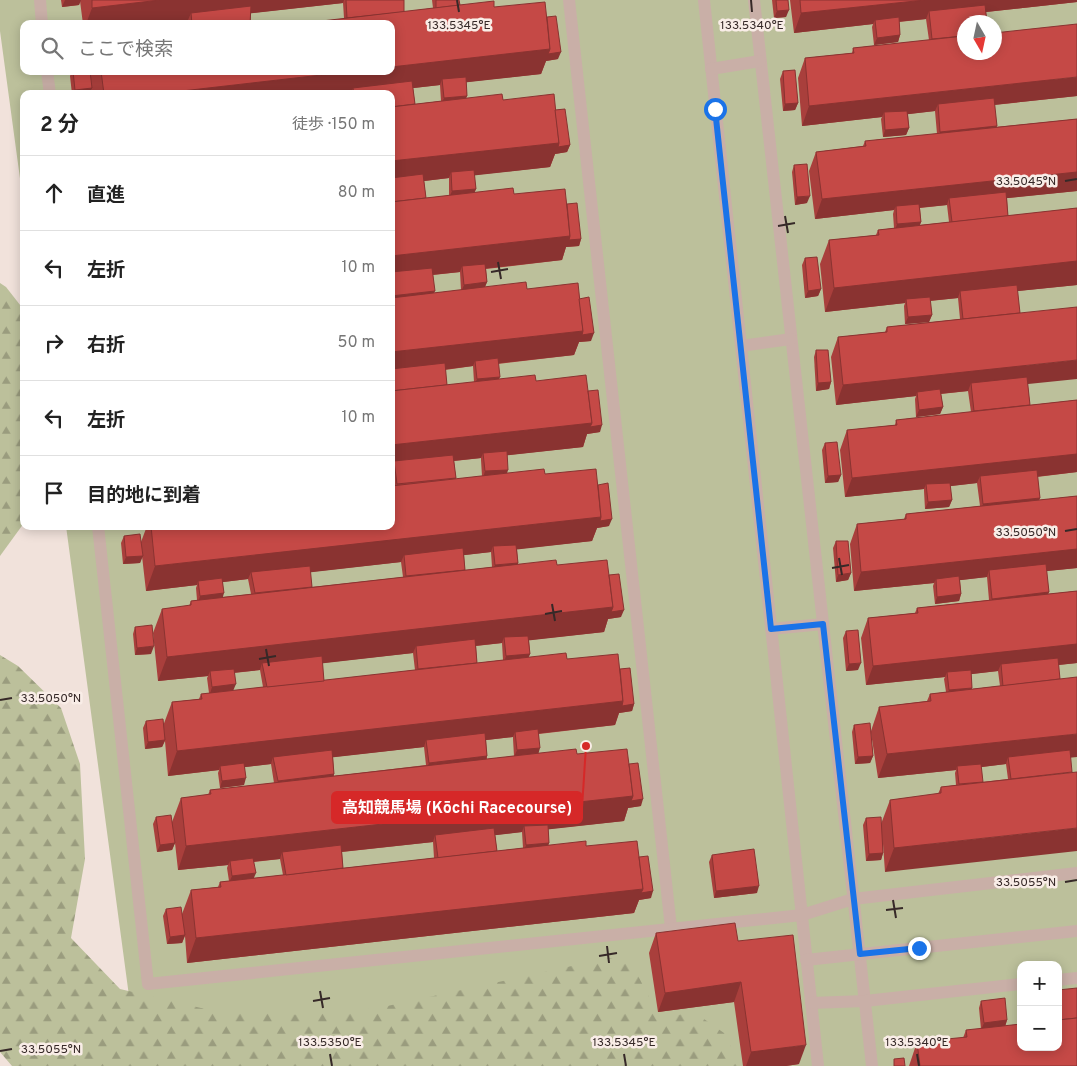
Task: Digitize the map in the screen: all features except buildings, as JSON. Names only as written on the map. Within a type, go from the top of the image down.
[{"type":"lane","points":[[40,0],[42,20]]},
{"type":"lane","points":[[569,0],[671,928]]},
{"type":"lane","points":[[704,0],[818,1066]]},
{"type":"lane","points":[[754,0],[872,1066]]},
{"type":"lane","points":[[711,69],[760,61]]},
{"type":"lane","points":[[48,75],[49,90]]},
{"type":"lane","points":[[741,346],[791,339]]},
{"type":"lane","points":[[98,530],[148,984],[802,915],[854,898],[1077,873]]},
{"type":"lane","points":[[771,629],[823,624]]},
{"type":"lane","points":[[806,960],[1077,930]]},
{"type":"lane","points":[[1062,980],[1077,978]]},
{"type":"lane","points":[[811,1003],[865,1000],[1017,984]]},
{"type":"green space","points":[[0,0],[1077,0],[1077,1066],[721,1066],[131,1011],[67,530],[395,530],[395,90],[20,90],[20,178],[0,31]]},
{"type":"green space","points":[[0,283],[6,287],[20,305],[20,528],[0,556]]},
{"type":"green space","points":[[0,655],[18,666],[61,708],[80,764],[85,859],[71,938],[120,989],[201,1008],[302,1015],[378,1008],[609,958],[632,964],[655,1013],[667,1017],[694,1012],[724,1033],[741,1066],[12,1066],[0,1052]]},
{"type":"place","name":"高知競馬場 (Kōchi Racecourse)","points":[[586,746]]},
{"type":"route","points":[[715,109],[771,629],[823,624],[860,954],[919,948]]}]
